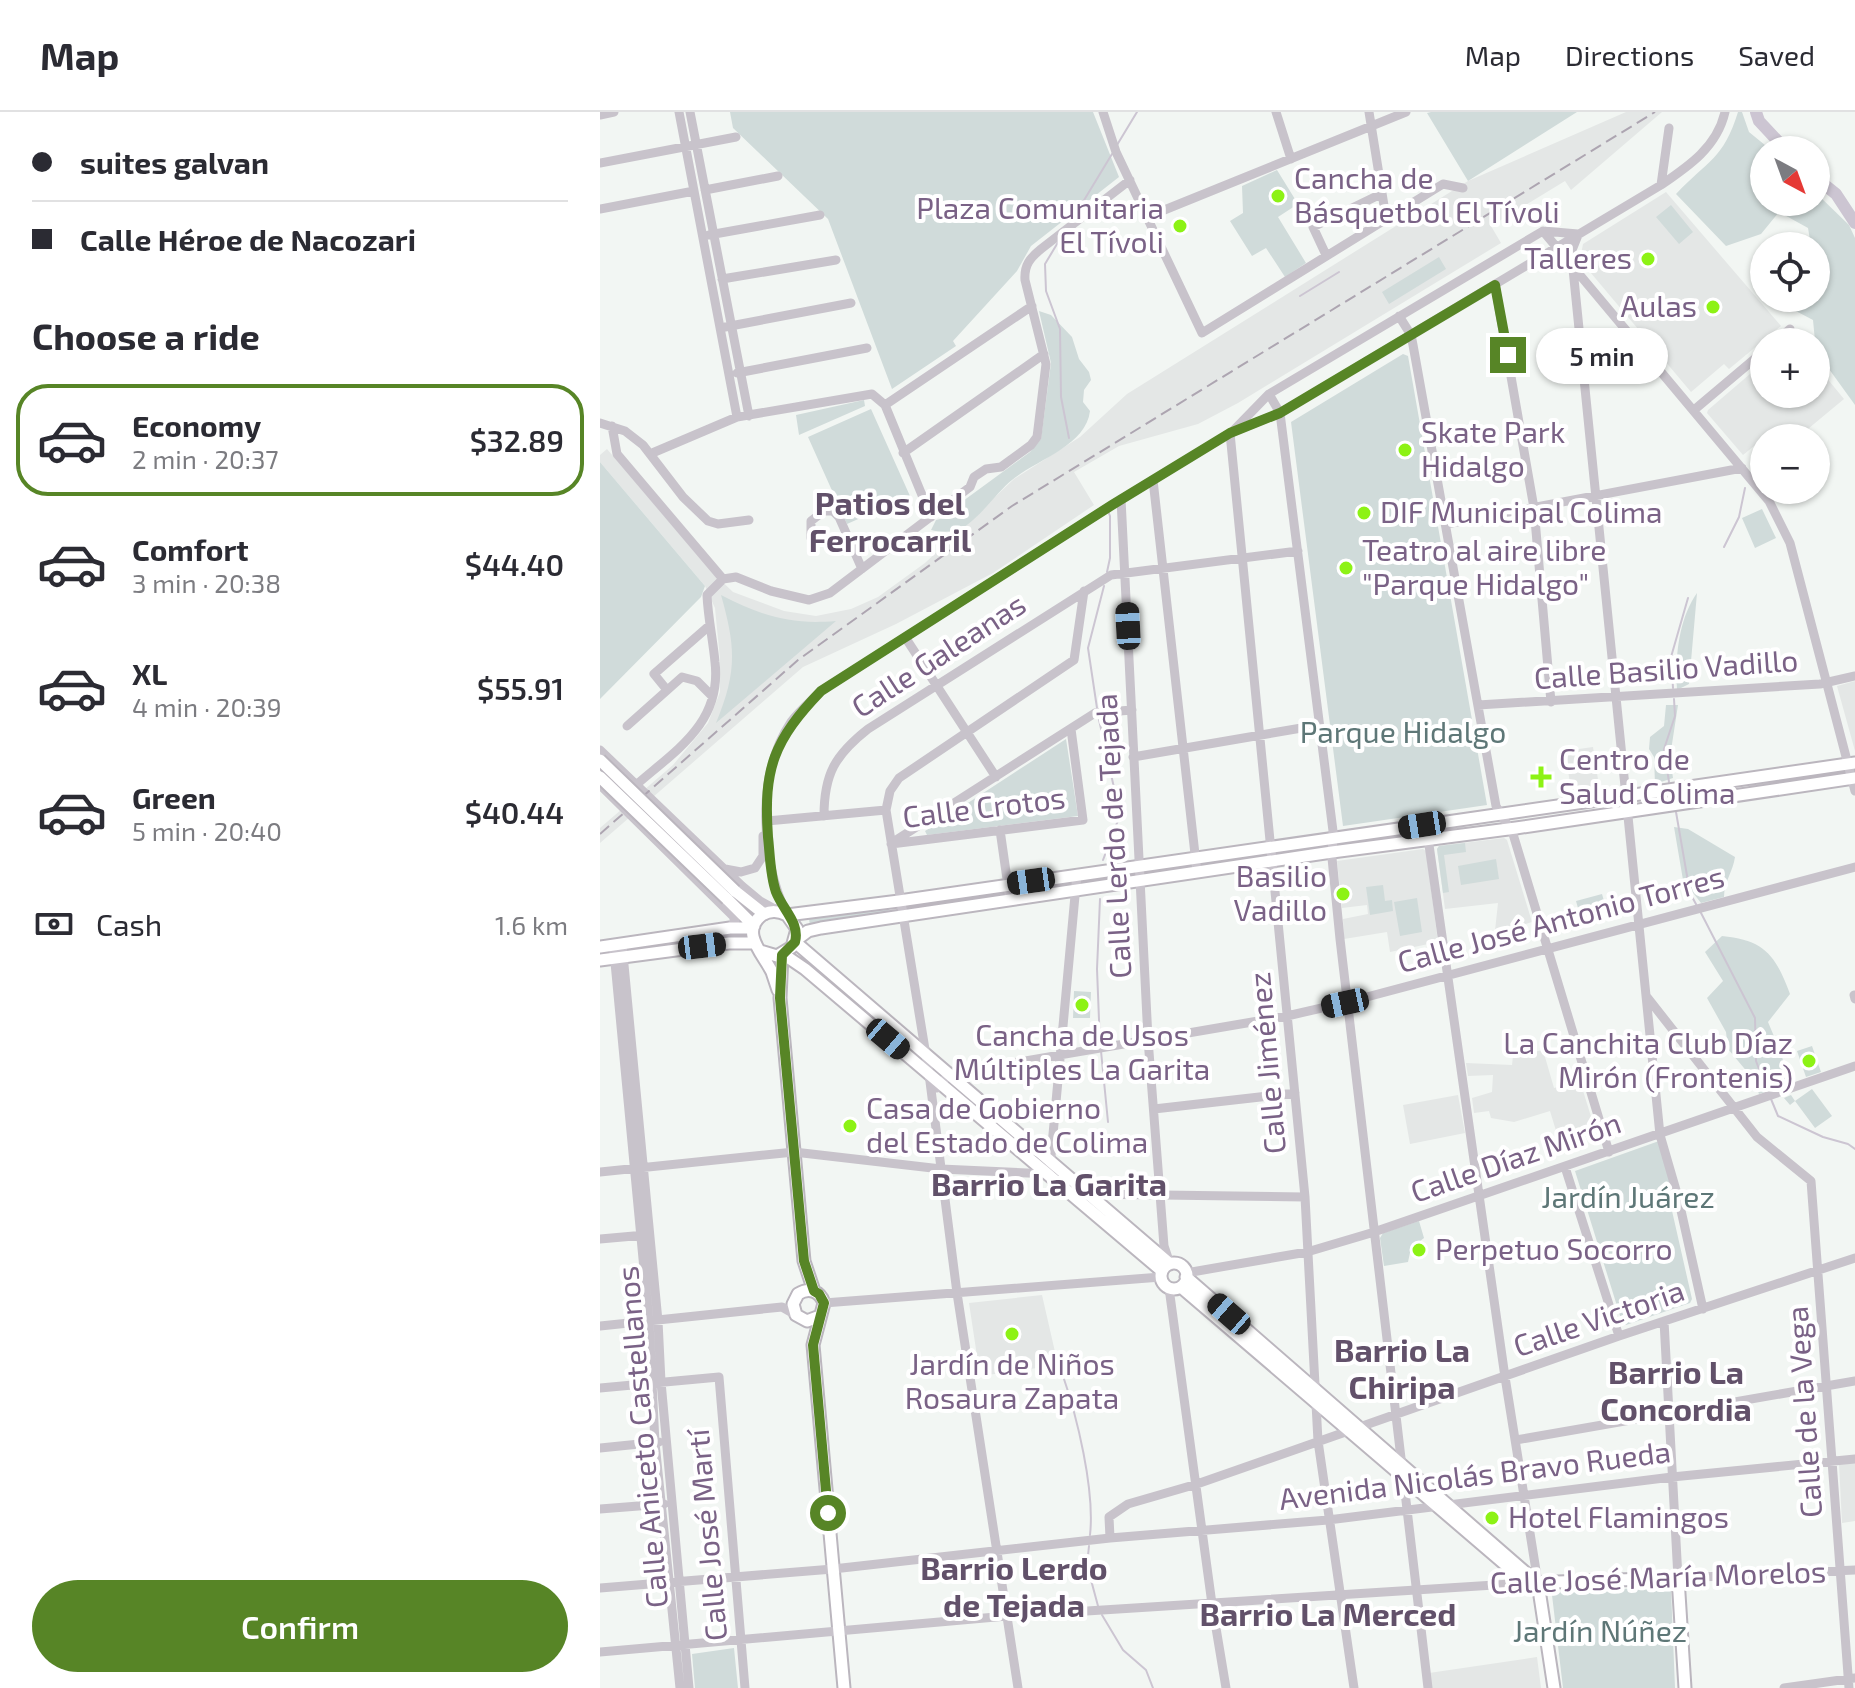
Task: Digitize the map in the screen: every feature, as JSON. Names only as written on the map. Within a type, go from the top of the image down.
[{"type":"main road","points":[[600,760],[731,895],[754,927],[757,947],[780,995]]},
{"type":"main road","points":[[600,777],[731,895],[764,914],[899,901],[1852,764]]},
{"type":"main road","points":[[814,1291],[804,1261],[780,995],[782,955],[808,931],[1853,778]]},
{"type":"main road","points":[[784,913],[795,924],[796,941],[926,1055],[945,1079],[1164,1271]]},
{"type":"main road","points":[[754,927],[764,914]]},
{"type":"main road","points":[[600,960],[618,951],[730,928],[754,927]]},
{"type":"main road","points":[[600,947],[618,951],[729,943],[757,947],[768,955],[782,955],[805,969],[929,1074],[945,1079]]},
{"type":"main road","points":[[780,995],[786,980],[805,969]]},
{"type":"main road","points":[[1049,1168],[1065,1174],[1164,1271],[1163,1284],[1181,1282],[1313,1388],[1405,1479],[1444,1507]]},
{"type":"main road","points":[[804,1261],[794,1310],[813,1345]]},
{"type":"main road","points":[[1164,1271],[1181,1266],[1181,1282],[1316,1403],[1403,1465],[1444,1507],[1532,1583],[1554,1688]]},
{"type":"main road","points":[[796,1297],[808,1290],[814,1291],[824,1303],[813,1345],[844,1688]]},
{"type":"main road","points":[[798,1317],[814,1320],[820,1316]]},
{"type":"main road","points":[[1678,1578],[1685,1688]]},
{"type":"main road","name":"Calle José María Morelos","points":[[1532,1583],[1678,1578]]},
{"type":"street","points":[[600,115],[614,112]]},
{"type":"street","points":[[679,112],[691,145]]},
{"type":"street","points":[[690,112],[691,145],[734,374],[737,417]]},
{"type":"street","points":[[1103,112],[1115,149],[1202,333],[1443,184],[1463,188]]},
{"type":"street","points":[[1276,112],[1291,159]]},
{"type":"street","points":[[1369,112],[1386,218]]},
{"type":"street","points":[[1147,217],[1406,112]]},
{"type":"street","points":[[784,913],[773,878],[767,821],[768,786],[775,753],[792,721],[821,691],[1230,433],[1280,413],[1661,185],[1705,151],[1715,138],[1725,112]]},
{"type":"street","points":[[1661,185],[1669,128]]},
{"type":"street","points":[[600,163],[736,137]]},
{"type":"street","points":[[600,209],[778,176]]},
{"type":"street","points":[[621,806],[632,803],[638,795],[638,786],[693,735],[707,716],[716,665],[707,595],[723,579],[736,577],[771,591],[809,600],[830,593],[970,487],[973,478],[983,470],[1001,467],[1036,439],[1047,375],[1025,280],[1025,267],[1041,249],[1130,180]]},
{"type":"street","points":[[1326,255],[1313,227],[1381,194]]},
{"type":"street","points":[[708,235],[820,215]]},
{"type":"street","points":[[1230,433],[1269,394],[1543,231],[1579,234]]},
{"type":"street","points":[[1543,231],[1769,501],[1784,526],[1852,764],[1855,791]]},
{"type":"street","points":[[1579,234],[1572,250],[1660,1135],[1678,1197],[1703,1309]]},
{"type":"street","points":[[708,235],[722,279],[725,327]]},
{"type":"street","points":[[722,279],[836,260]]},
{"type":"street","points":[[1495,285],[1534,508],[1551,702]]},
{"type":"street","points":[[725,327],[851,303]]},
{"type":"street","points":[[885,405],[1032,306]]},
{"type":"street","points":[[1399,316],[1411,335],[1496,806],[1510,829],[1609,1152]]},
{"type":"street","points":[[734,374],[867,348]]},
{"type":"street","points":[[903,453],[1044,354]]},
{"type":"street","points":[[1335,355],[1347,373]]},
{"type":"street","points":[[1694,410],[1750,363]]},
{"type":"street","points":[[734,374],[749,416]]},
{"type":"street","points":[[650,454],[737,417],[872,394],[885,405],[931,517]]},
{"type":"street","points":[[1269,394],[1280,413],[1298,551],[1428,1688]]},
{"type":"street","points":[[600,423],[612,431],[617,454],[723,579]]},
{"type":"street","points":[[600,431],[625,431],[643,445],[683,497],[708,521],[718,524],[749,520]]},
{"type":"street","name":"Calle Jiménez","points":[[1230,433],[1305,1197],[1318,1441],[1354,1688]]},
{"type":"street","points":[[1446,524],[1742,468]]},
{"type":"street","points":[[1153,480],[1197,872]]},
{"type":"street","name":"Calle Lerdo de Tejada","points":[[1121,499],[1148,1039],[1164,1271]]},
{"type":"street","points":[[811,538],[811,521],[824,511],[836,513],[862,569]]},
{"type":"street","name":"Calle Galeanas","points":[[824,816],[824,790],[834,763],[847,745],[1100,581],[1111,575],[1298,551]]},
{"type":"street","points":[[1018,1688],[957,1293],[929,1074],[886,810],[890,791],[899,778],[1074,660],[1084,591]]},
{"type":"street","points":[[667,690],[654,674],[709,626]]},
{"type":"street","points":[[905,637],[996,777]]},
{"type":"street","name":"Calle Basilio Vadillo","points":[[1478,705],[1828,683],[1855,676]]},
{"type":"street","points":[[627,726],[682,677],[697,681],[712,696]]},
{"type":"street","points":[[891,844],[1098,713],[1132,710]]},
{"type":"street","points":[[1133,757],[1319,725]]},
{"type":"street","name":"Calle Crotos","points":[[891,844],[1083,820],[1071,729]]},
{"type":"street","points":[[600,750],[760,901],[784,913]]},
{"type":"street","points":[[600,785],[733,916],[735,921],[730,928]]},
{"type":"street","points":[[640,825],[639,819],[645,809],[660,807]]},
{"type":"street","points":[[767,821],[886,810]]},
{"type":"street","points":[[725,869],[741,872],[755,868],[763,856],[762,834],[767,821]]},
{"type":"street","points":[[1426,824],[1524,1495],[1532,1583]]},
{"type":"street","points":[[1000,830],[1010,900]]},
{"type":"street","name":"Calle José Antonio Torres","points":[[945,1079],[1061,1054],[1287,1016],[1348,1002],[1855,867]]},
{"type":"street","points":[[755,868],[773,878]]},
{"type":"street","points":[[600,1172],[794,1152],[941,1169],[1049,1168],[1077,874]]},
{"type":"street","name":"Calle Aniceto Castellanos","points":[[618,951],[653,1321],[655,1443],[668,1582],[689,1688]]},
{"type":"street","points":[[1647,997],[1734,1110]]},
{"type":"street","name":"Calle Díaz Mirón","points":[[1181,1282],[1307,1252],[1376,1231],[1855,1066]]},
{"type":"street","points":[[932,1095],[945,1079]]},
{"type":"street","points":[[1154,1109],[1295,1093]]},
{"type":"street","name":"Calle de la Vega","points":[[1734,1110],[1757,1137],[1811,1181],[1851,1682]]},
{"type":"street","points":[[1565,1167],[1619,1336]]},
{"type":"street","points":[[1087,1194],[1305,1197]]},
{"type":"street","points":[[600,1239],[644,1235]]},
{"type":"street","name":"Calle Victoria","points":[[1105,1539],[1109,1517],[1128,1504],[1197,1484],[1619,1336],[1855,1258]]},
{"type":"street","points":[[824,1303],[957,1293],[1164,1271]]},
{"type":"street","points":[[1181,1282],[1202,1530],[1226,1688]]},
{"type":"street","points":[[600,1326],[782,1307],[796,1297]]},
{"type":"street","points":[[782,1307],[798,1317]]},
{"type":"street","points":[[1664,1321],[1678,1578]]},
{"type":"street","name":"Calle José Martí","points":[[656,1383],[719,1377],[745,1688]]},
{"type":"street","points":[[1516,1440],[1855,1381]]},
{"type":"street","points":[[600,1388],[656,1383]]},
{"type":"street","name":"Calle Aniceto Castellanos","points":[[656,1383],[666,1442],[679,1581],[680,1688]]},
{"type":"street","points":[[600,1448],[666,1442]]},
{"type":"street","name":"Avenida Nicolás Bravo Rueda","points":[[997,1550],[1328,1520],[1672,1477],[1855,1459]]},
{"type":"street","points":[[600,1509],[672,1503]]},
{"type":"street","points":[[600,1588],[833,1569],[997,1550]]},
{"type":"street","name":"Calle José María Morelos","points":[[1678,1578],[1855,1570]]},
{"type":"street","name":"Calle José María Morelos","points":[[600,1652],[1007,1616],[1532,1583]]},
{"type":"street","points":[[1784,1688],[1851,1682]]},
{"type":"shaded area","points":[[1626,112],[1662,112],[1571,190],[1565,181],[1491,226],[1501,243],[1238,403],[1198,424],[1119,446],[1074,472],[1094,505],[993,573],[896,624],[803,667],[600,843],[600,828],[673,765],[708,723],[720,692],[715,608],[705,586],[600,462],[600,455],[607,449],[710,570],[733,592],[784,611],[816,616],[851,609],[878,597],[925,563],[1014,479],[1080,437],[1127,394],[1468,181]]},
{"type":"shaded area","points":[[1666,192],[1750,290],[1750,312],[1769,312],[1781,326],[1750,328],[1750,352],[1729,369],[1724,364],[1691,392],[1580,260],[1583,244]]},
{"type":"shaded area","points":[[1750,374],[1750,408],[1830,408],[1830,382],[1844,399],[1814,424],[1750,424],[1750,449],[1743,455],[1707,413]]},
{"type":"shaded area","points":[[1855,681],[1855,751],[1837,686]]},
{"type":"shaded area","points":[[1593,747],[1599,786],[1571,790],[1565,751]]},
{"type":"shaded area","points":[[1504,838],[1532,922],[1502,931],[1507,946],[1493,949],[1498,903],[1445,909],[1437,849],[1439,846]]},
{"type":"shaded area","points":[[1426,851],[1438,942],[1390,952],[1387,932],[1344,939],[1343,919],[1368,914],[1367,905],[1342,908],[1337,861]]},
{"type":"shaded area","points":[[1543,1050],[1554,1088],[1580,1081],[1593,1123],[1557,1134],[1550,1111],[1514,1122],[1491,1118],[1489,1111],[1474,1113],[1472,1098],[1492,1092],[1493,1075],[1468,1076],[1466,1063],[1512,1065],[1513,1056]]},
{"type":"shaded area","points":[[1458,1095],[1465,1133],[1410,1144],[1403,1105]]},
{"type":"shaded area","name":"Jardín de Niños Rosaura Zapata","points":[[1042,1295],[1058,1365],[980,1376],[969,1303]]},
{"type":"shaded area","points":[[1855,1462],[1855,1521],[1842,1523],[1839,1464]]},
{"type":"shaded area","points":[[1537,1657],[1541,1688],[1432,1688],[1429,1673]]},
{"type":"green space","points":[[730,112],[1093,112],[1119,177],[1031,246],[1017,271],[953,341],[956,346],[892,389],[828,219],[733,128]]},
{"type":"green space","points":[[1577,112],[1468,181],[1427,113]]},
{"type":"green space","points":[[1738,112],[1742,112],[1749,132],[1754,136],[1750,136],[1750,216],[1776,216],[1763,232],[1750,232],[1750,238],[1726,246],[1676,194],[1720,150]]},
{"type":"green space","points":[[1277,170],[1298,204],[1278,217],[1306,263],[1285,277],[1266,248],[1252,256],[1230,221],[1243,213],[1242,186]]},
{"type":"green space","points":[[1671,205],[1693,232],[1679,244],[1656,217]]},
{"type":"green space","points":[[1830,207],[1849,225],[1855,238],[1855,405],[1830,370],[1830,328],[1814,328],[1813,320],[1798,312],[1830,312],[1830,232],[1809,232],[1808,228],[1786,216],[1830,216]]},
{"type":"green space","points":[[1439,257],[1446,269],[1389,304],[1382,292]]},
{"type":"green space","points":[[1039,311],[1051,315],[1072,337],[1079,359],[1089,372],[1091,380],[1084,390],[1083,402],[1090,411],[1086,423],[1070,443],[1012,480],[968,524],[959,530],[931,530],[936,520],[952,516],[963,501],[1030,452],[1041,439],[1051,363]]},
{"type":"green space","name":"Parque Hidalgo","points":[[1403,354],[1408,356],[1487,805],[1343,826],[1291,422]]},
{"type":"green space","points":[[864,400],[865,406],[799,435],[796,415]]},
{"type":"green space","points":[[871,409],[910,496],[847,524],[808,437]]},
{"type":"green space","points":[[600,462],[705,586],[701,597],[600,699]]},
{"type":"green space","points":[[1762,509],[1776,538],[1755,548],[1742,518]]},
{"type":"green space","points":[[1697,593],[1689,684],[1677,690],[1679,640],[1686,615]]},
{"type":"green space","points":[[721,595],[790,620],[836,621],[716,723],[728,689],[732,660],[730,630]]},
{"type":"green space","points":[[1666,705],[1678,705],[1670,757],[1673,778],[1655,784],[1650,737],[1664,726]]},
{"type":"green space","points":[[1066,739],[1078,816],[927,835],[925,831]]},
{"type":"green space","points":[[1674,827],[1688,829],[1735,857],[1724,897],[1701,903],[1683,880]]},
{"type":"green space","points":[[1465,843],[1466,852],[1444,855],[1449,892],[1443,893],[1437,849],[1439,846]]},
{"type":"green space","points":[[1496,859],[1499,879],[1461,885],[1458,866]]},
{"type":"green space","points":[[1383,885],[1385,901],[1392,900],[1393,911],[1370,915],[1366,887]]},
{"type":"green space","points":[[1602,894],[1606,908],[1580,915],[1576,901]]},
{"type":"green space","points":[[1417,898],[1422,932],[1400,936],[1394,902]]},
{"type":"green space","points":[[888,907],[889,913],[810,927],[809,918]]},
{"type":"green space","points":[[1722,936],[1749,941],[1767,952],[1780,969],[1790,994],[1768,1022],[1789,1083],[1759,1094],[1754,1080],[1728,1049],[1726,1032],[1707,998],[1723,981],[1705,952]]},
{"type":"green space","name":"Cancha de Usos Múltiples La Garita","points":[[1074,991],[1091,992],[1090,1018],[1073,1018]]},
{"type":"green space","name":"La Canchita Club Díaz Mirón (Frontenis)","points":[[1812,1046],[1821,1072],[1806,1077],[1797,1051]]},
{"type":"green space","points":[[1812,1089],[1832,1116],[1815,1128],[1795,1101]]},
{"type":"green space","points":[[1791,1095],[1795,1101],[1790,1105],[1784,1098]]},
{"type":"green space","name":"Jardín Juárez","points":[[1659,1141],[1674,1196],[1670,1202],[1692,1299],[1690,1303],[1626,1325],[1622,1322],[1575,1171]]},
{"type":"green space","points":[[1419,1221],[1424,1238],[1411,1248],[1408,1262],[1384,1266],[1380,1238],[1383,1233]]},
{"type":"green space","name":"Jardín Núñez","points":[[1662,1587],[1671,1590],[1675,1688],[1563,1688],[1552,1595]]},
{"type":"green space","points":[[734,1648],[738,1688],[695,1688],[692,1654]]},
{"type":"waterway","points":[[1117,145],[1137,112]]},
{"type":"waterway","points":[[1756,112],[1759,121],[1773,136]]},
{"type":"waterway","points":[[1072,220],[1112,154]]},
{"type":"waterway","points":[[1830,189],[1855,223]]},
{"type":"waterway","points":[[1060,239],[1045,264],[1046,291],[1060,329],[1061,397],[1069,438]]},
{"type":"waterway","points":[[1300,296],[1339,272]]},
{"type":"waterway","points":[[1724,547],[1739,517],[1745,488]]},
{"type":"waterway","points":[[1107,572],[1110,558],[1108,511]]},
{"type":"waterway","points":[[1097,708],[1088,648],[1104,586]]},
{"type":"waterway","points":[[1673,688],[1671,657],[1688,598]]},
{"type":"waterway","points":[[1669,782],[1664,749],[1675,716],[1674,699]]},
{"type":"waterway","points":[[1098,715],[1120,815],[1103,860]]},
{"type":"waterway","points":[[1676,812],[1690,893],[1697,906]]},
{"type":"waterway","points":[[1100,899],[1097,969],[1100,1045]]},
{"type":"waterway","points":[[1700,911],[1755,1018],[1756,1061],[1768,1093]]},
{"type":"waterway","points":[[1101,1051],[1108,1122]]},
{"type":"waterway","points":[[1771,1099],[1778,1116],[1855,1149]]},
{"type":"waterway","points":[[1062,1373],[1084,1453],[1090,1497],[1090,1535]]},
{"type":"waterway","points":[[1089,1546],[1087,1565],[1098,1606]]},
{"type":"waterway","points":[[1102,1615],[1123,1650],[1146,1670],[1153,1688]]},
{"type":"railway","points":[[600,834],[798,660],[1012,506],[1655,112]]},
{"type":"place","name":"Cancha de Básquetbol El Tívoli","points":[[1278,196]]},
{"type":"place","name":"Plaza Comunitaria El Tívoli","points":[[1180,226]]},
{"type":"place","name":"Talleres","points":[[1648,259]]},
{"type":"place","name":"Aulas","points":[[1713,307]]},
{"type":"place","name":"Skate Park Hidalgo","points":[[1405,450]]},
{"type":"place","name":"DIF Municipal Colima","points":[[1364,513]]},
{"type":"place","name":"Teatro al aire libre \"Parque Hidalgo\"","points":[[1346,568]]},
{"type":"place","name":"Centro de Salud Colima","points":[[1541,777]]},
{"type":"place","name":"Basilio Vadillo","points":[[1343,894]]},
{"type":"place","name":"Cancha de Usos Múltiples La Garita","points":[[1082,1005]]},
{"type":"place","name":"La Canchita Club Díaz Mirón (Frontenis)","points":[[1809,1061]]},
{"type":"place","name":"Casa de Gobierno del Estado de Colima","points":[[850,1126]]},
{"type":"place","name":"Perpetuo Socorro","points":[[1419,1250]]},
{"type":"place","name":"Jardín de Niños Rosaura Zapata","points":[[1012,1334]]},
{"type":"place","name":"Hotel Flamingos","points":[[1492,1518]]},
{"type":"district","name":"Patios del Ferrocarril","points":[[890,522]]},
{"type":"district","name":"Barrio La Garita","points":[[1049,1185]]},
{"type":"district","name":"Barrio La Chiripa","points":[[1402,1370]]},
{"type":"district","name":"Barrio La Concordia","points":[[1676,1392]]},
{"type":"district","name":"Barrio Lerdo de Tejada","points":[[1014,1588]]},
{"type":"district","name":"Barrio La Merced","points":[[1328,1615]]},
{"type":"route","points":[[828,1513],[813,1345],[824,1303],[814,1291],[804,1261],[780,998],[782,955],[795,942],[797,929],[774,886],[767,821],[768,786],[775,753],[792,721],[821,691],[1112,505],[1230,433],[1280,413],[1495,285],[1508,355]]}]
